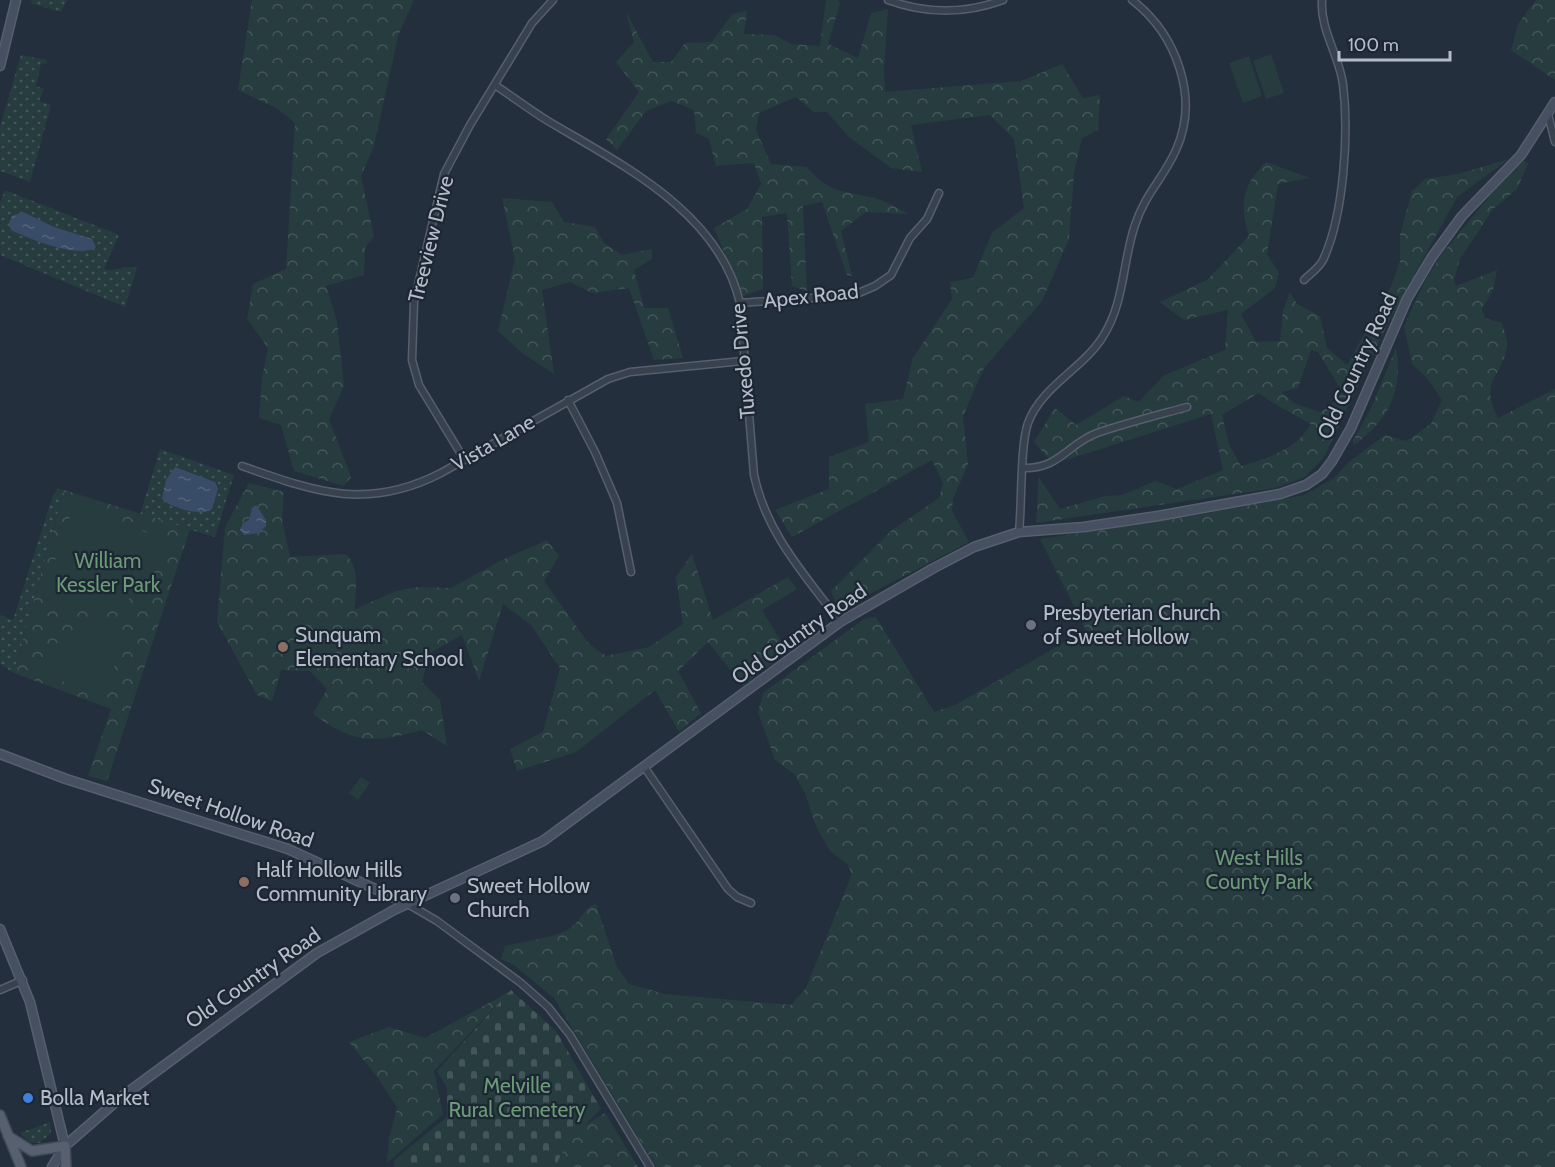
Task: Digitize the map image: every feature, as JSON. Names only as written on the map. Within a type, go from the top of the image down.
[{"type":"main road","points":[[0,66],[16,0]]},
{"type":"main road","name":"Old Country Road","points":[[52,1167],[65,1146],[120,1098],[255,997],[354,930],[543,841],[840,622],[961,553],[997,538],[1019,532],[1084,527],[1280,494],[1306,485],[1322,474],[1360,410],[1407,298],[1432,257],[1462,216],[1521,155],[1555,102]]},
{"type":"main road","name":"Sweet Hollow Road","points":[[0,754],[66,779],[288,849],[408,904]]},
{"type":"main road","points":[[0,929],[23,980],[44,1054],[65,1146],[66,1167]]},
{"type":"main road","points":[[0,1115],[21,1167]]},
{"type":"main road","points":[[8,1136],[32,1151],[65,1146]]},
{"type":"street","name":"Treeview Drive","points":[[464,459],[419,385],[412,360],[411,336],[414,302],[444,174],[532,23],[553,0]]},
{"type":"street","points":[[888,0],[918,9],[942,11],[965,11],[1003,0]]},
{"type":"street","points":[[1019,532],[1028,424],[1039,403],[1087,357],[1103,337],[1112,320],[1121,297],[1131,235],[1142,203],[1167,168],[1184,128],[1182,82],[1173,48],[1162,29],[1132,0]]},
{"type":"street","points":[[1304,280],[1322,262],[1336,219],[1342,180],[1343,83],[1327,32],[1322,0]]},
{"type":"street","name":"Tuxedo Drive","points":[[495,85],[624,166],[674,203],[716,248],[740,303],[743,361],[758,496],[777,537],[840,622]]},
{"type":"street","points":[[1548,114],[1555,142]]},
{"type":"street","name":"Apex Road","points":[[740,303],[854,295],[875,286],[891,275],[910,238],[927,219],[939,193]]},
{"type":"street","name":"Vista Lane","points":[[242,466],[307,489],[365,495],[394,492],[419,484],[608,379],[630,372],[743,361]]},
{"type":"street","points":[[568,400],[596,452],[617,503],[631,572]]},
{"type":"street","points":[[1023,468],[1038,468],[1056,462],[1096,434],[1187,407]]},
{"type":"street","points":[[645,768],[728,889],[752,903]]},
{"type":"street","name":"Sweet Hollow Road","points":[[408,904],[437,921],[521,983],[548,1006],[570,1035],[650,1167]]},
{"type":"street","points":[[0,990],[23,980]]},
{"type":"green space","points":[[31,0],[67,0],[61,12],[32,4]]},
{"type":"green space","points":[[252,0],[414,0],[398,36],[374,146],[361,176],[374,236],[365,248],[364,275],[326,286],[337,321],[344,386],[329,419],[351,477],[344,486],[294,471],[281,425],[259,418],[262,378],[268,348],[247,319],[253,284],[286,269],[295,123],[278,109],[238,90]]},
{"type":"green space","points":[[826,0],[838,0],[840,4],[828,44],[858,58],[871,13],[888,9],[884,69],[885,92],[1021,81],[1062,64],[1083,98],[1100,95],[1098,130],[1082,138],[1074,173],[1069,239],[1042,301],[984,368],[963,416],[968,464],[953,499],[952,511],[969,542],[839,610],[831,591],[892,530],[939,498],[943,483],[932,460],[792,537],[775,510],[829,489],[829,457],[869,442],[865,404],[903,399],[913,358],[952,299],[950,282],[973,278],[992,233],[1024,208],[1014,139],[990,115],[911,125],[922,172],[891,168],[849,137],[827,112],[814,112],[796,97],[759,113],[756,130],[771,164],[807,167],[830,187],[878,199],[909,214],[866,212],[841,231],[852,276],[847,275],[822,202],[803,206],[807,291],[792,286],[787,213],[762,217],[763,289],[743,296],[714,228],[747,209],[761,184],[754,163],[716,166],[709,139],[696,133],[694,110],[671,101],[646,111],[617,150],[606,139],[639,92],[616,62],[634,42],[626,12],[653,62],[671,62],[685,43],[712,42],[732,14],[747,11],[744,34],[774,35],[792,44],[820,46]]},
{"type":"green space","points":[[1536,0],[1555,0],[1555,80],[1511,50],[1518,24]]},
{"type":"green space","points":[[1271,54],[1284,93],[1266,99],[1253,61]]},
{"type":"green space","points":[[21,55],[47,60],[46,64],[41,63],[36,86],[44,89],[39,101],[51,105],[30,182],[0,171],[0,127]]},
{"type":"green space","points":[[1249,56],[1262,96],[1243,103],[1229,63]]},
{"type":"green space","name":"West Hills County Park","points":[[1521,158],[1528,164],[1517,189],[1493,209],[1460,259],[1454,280],[1456,286],[1497,270],[1493,290],[1482,309],[1485,318],[1502,323],[1507,341],[1504,358],[1491,387],[1493,405],[1498,418],[1555,389],[1555,1167],[656,1167],[554,998],[514,965],[501,959],[505,946],[563,932],[573,926],[588,908],[596,904],[617,967],[629,984],[665,994],[791,1005],[806,988],[852,874],[847,864],[830,851],[816,826],[805,793],[794,774],[775,760],[758,712],[763,693],[864,619],[876,617],[934,712],[955,705],[1086,630],[1040,539],[1181,518],[1304,495],[1333,479],[1350,461],[1385,435],[1406,441],[1431,424],[1442,400],[1427,378],[1412,364],[1404,326],[1425,281],[1442,254]]},
{"type":"green space","points":[[1509,159],[1457,197],[1387,325],[1324,457],[1305,477],[1275,488],[1036,523],[1039,478],[1060,509],[1105,496],[1123,495],[1155,481],[1177,489],[1223,470],[1211,414],[1053,464],[1034,442],[1055,408],[1076,425],[1124,396],[1139,402],[1163,376],[1225,350],[1228,310],[1184,320],[1160,302],[1207,280],[1249,236],[1244,214],[1245,196],[1252,179],[1266,162],[1310,178],[1278,184],[1267,254],[1279,273],[1275,288],[1241,314],[1256,342],[1280,341],[1283,311],[1290,292],[1297,304],[1320,316],[1327,348],[1347,365],[1391,286],[1400,262],[1400,235],[1412,191],[1425,179],[1458,174]],"holes":[[[1311,350],[1318,352],[1340,388],[1332,405],[1320,412],[1296,404],[1281,392],[1298,388]],[[1259,393],[1311,424],[1305,433],[1290,446],[1271,456],[1241,466],[1229,444],[1222,415]]]},
{"type":"green space","points":[[5,190],[119,235],[104,269],[137,268],[125,307],[0,255],[0,203]]},
{"type":"green space","points":[[502,198],[552,202],[564,222],[595,227],[604,243],[622,255],[652,249],[652,259],[634,270],[644,308],[668,308],[683,358],[654,360],[629,288],[592,293],[570,282],[542,290],[554,374],[522,353],[498,331],[515,259]]},
{"type":"green space","points":[[1396,348],[1398,378],[1391,403],[1376,426],[1354,445],[1353,441],[1370,410]]},
{"type":"green space","points":[[160,449],[234,475],[215,537],[140,515]]},
{"type":"green space","points":[[249,483],[284,492],[282,520],[290,557],[346,554],[351,560],[355,573],[355,609],[396,591],[418,587],[451,588],[502,560],[547,540],[559,556],[544,581],[589,644],[606,656],[649,647],[683,624],[676,577],[692,554],[713,620],[788,577],[797,589],[762,610],[787,651],[743,686],[708,642],[678,671],[701,713],[679,732],[655,690],[576,752],[517,771],[510,749],[543,732],[560,668],[531,625],[503,604],[479,681],[462,635],[430,653],[422,682],[440,700],[447,746],[422,730],[377,739],[353,736],[313,714],[327,689],[310,671],[281,670],[272,701],[257,695],[217,622],[225,527]]},
{"type":"green space","points":[[58,489],[64,490],[14,673],[0,664],[0,615],[13,620],[53,495]]},
{"type":"green space","name":"William Kessler Park","points":[[64,490],[190,529],[107,781],[88,776],[111,709],[14,673]]},
{"type":"green space","points":[[80,501],[168,543],[152,578],[121,606],[83,610],[43,597],[74,504]]},
{"type":"green space","points":[[99,624],[124,630],[108,689],[97,694],[41,673],[51,652],[61,639],[68,634]]},
{"type":"green space","points":[[361,777],[370,783],[358,800],[349,793]]},
{"type":"green space","name":"Melville Rural Cemetery","points":[[511,990],[556,1031],[601,1109],[567,1143],[555,1167],[394,1167],[395,1159],[447,1117],[447,1088],[437,1071]]},
{"type":"green space","points":[[509,992],[434,1071],[443,1114],[387,1163],[389,1138],[397,1108],[378,1078],[349,1042],[389,1027],[425,1038]]},
{"type":"green space","points":[[605,1113],[638,1167],[553,1167],[562,1139]]},
{"type":"green space","points":[[50,1122],[51,1133],[40,1143],[29,1142],[20,1133]]},
{"type":"water","points":[[23,212],[54,227],[92,239],[96,247],[78,251],[66,249],[11,230],[9,223],[12,216]]},
{"type":"water","points":[[175,467],[215,482],[218,489],[212,509],[194,512],[162,499],[166,480]]},
{"type":"water","points":[[256,505],[266,520],[266,526],[259,533],[244,535],[240,530],[243,523],[249,520],[252,508]]},
{"type":"place","name":"Presbyterian Church of Sweet Hollow","points":[[1031,625]]},
{"type":"place","name":"Sunquam Elementary School","points":[[283,647]]},
{"type":"place","name":"Half Hollow Hills Community Library","points":[[244,882]]},
{"type":"place","name":"Sweet Hollow Church","points":[[455,898]]},
{"type":"place","name":"Bolla Market","points":[[28,1098]]}]
